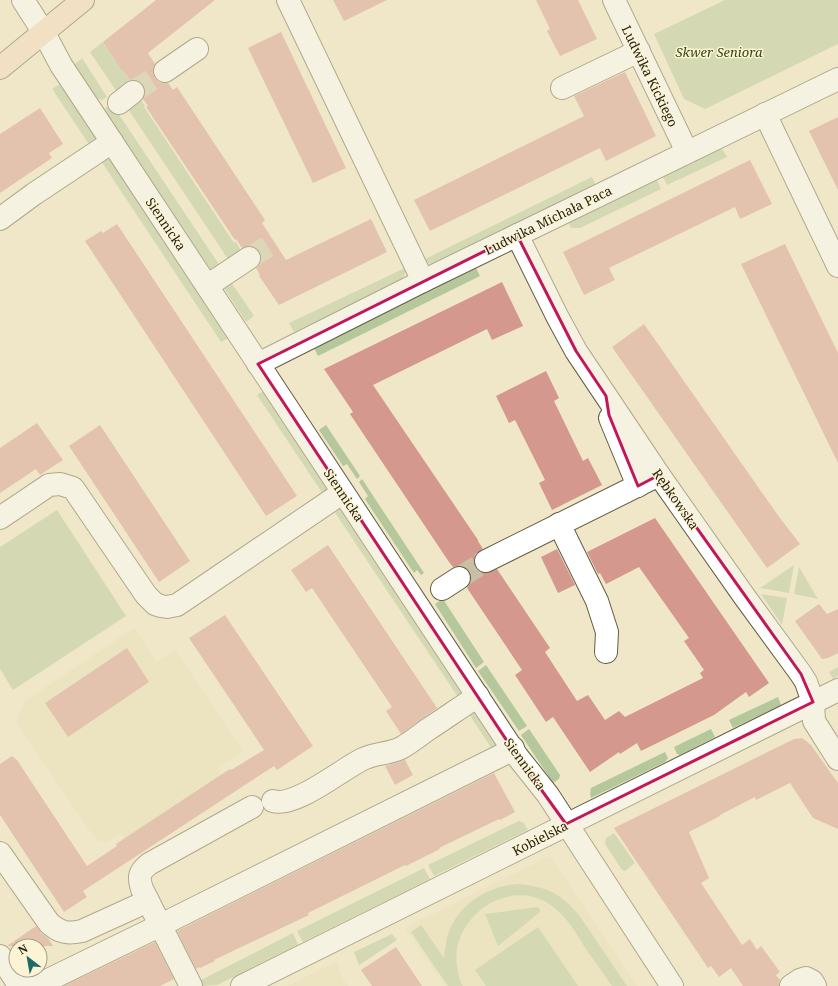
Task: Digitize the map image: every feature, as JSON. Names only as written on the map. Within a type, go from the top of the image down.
[{"type":"street","name":"Siennicka","points":[[23,0],[44,33],[61,66],[342,493],[512,748],[548,795],[672,986]]},
{"type":"street","points":[[0,68],[83,0]]},
{"type":"street","points":[[288,0],[423,281]]},
{"type":"street","name":"Ludwika Kickiego","points":[[614,0],[687,152]]},
{"type":"street","points":[[165,71],[197,49]]},
{"type":"street","points":[[562,88],[638,51]]},
{"type":"street","name":"Ludwika Michała Paca","points":[[258,364],[423,281],[838,79]]},
{"type":"street","points":[[765,114],[838,266]]},
{"type":"street","points":[[0,219],[34,194],[112,142]]},
{"type":"street","name":"Rębkowska","points":[[517,235],[573,346],[659,475],[806,682],[813,702],[814,721],[838,759]]},
{"type":"street","points":[[207,286],[249,258]]},
{"type":"street","points":[[606,396],[609,415],[638,486]]},
{"type":"street","points":[[486,561],[659,475]]},
{"type":"street","points":[[0,518],[44,487],[60,484],[73,488],[139,588],[155,604],[167,608],[177,605],[342,493]]},
{"type":"street","points":[[559,524],[597,601],[607,632],[606,652]]},
{"type":"street","name":"Kobielska","points":[[242,986],[838,690]]},
{"type":"street","points":[[273,801],[285,802],[295,799],[311,791],[341,771],[363,759],[403,747],[478,696]]},
{"type":"street","points":[[36,986],[504,754],[512,748]]},
{"type":"street","points":[[191,986],[142,889],[139,878],[143,869],[252,807]]},
{"type":"street","points":[[0,853],[48,923],[55,929],[71,934],[82,931],[148,901]]},
{"type":"street","points":[[0,956],[17,982],[24,986]]},
{"type":"street","points":[[791,986],[806,978],[812,981],[815,986]]},
{"type":"highlighted area","points":[[517,235],[576,351],[606,396],[609,415],[638,486],[659,475],[801,674],[813,702],[566,824],[517,756],[258,364]]},
{"type":"shaded area","points":[[134,628],[157,662],[175,650],[243,751],[218,768],[222,775],[125,839],[121,833],[107,842],[96,840],[16,722],[25,701]]},
{"type":"shaded area","points":[[550,856],[637,986],[445,986],[405,928]]},
{"type":"shaded area","points":[[337,961],[341,976],[348,986],[287,986]]},
{"type":"green space","name":"Skwer Seniora","points":[[725,0],[838,0],[838,44],[705,109],[684,99],[654,34]]},
{"type":"green space","points":[[103,42],[122,71],[123,70],[132,83],[117,92],[90,52]]},
{"type":"green space","points":[[82,58],[107,97],[102,100],[98,99],[74,65]]},
{"type":"green space","points":[[60,84],[96,136],[92,149],[53,90],[53,88]]},
{"type":"green space","points":[[137,94],[145,106],[144,107],[234,243],[236,242],[243,254],[230,262],[124,103]]},
{"type":"green space","points":[[112,104],[222,269],[212,272],[104,109]]},
{"type":"green space","points":[[717,148],[723,150],[727,157],[667,185],[662,175]]},
{"type":"green space","points":[[107,159],[111,160],[230,337],[221,342],[101,161]]},
{"type":"green space","points":[[592,177],[596,186],[434,264],[426,263],[423,260]]},
{"type":"green space","points":[[656,178],[661,189],[580,228],[571,228],[568,220]]},
{"type":"green space","points":[[475,266],[480,276],[318,356],[313,346]]},
{"type":"green space","points":[[407,267],[404,276],[396,283],[294,332],[289,323]]},
{"type":"green space","points":[[229,279],[254,316],[246,322],[222,285]]},
{"type":"green space","points":[[265,390],[332,492],[325,497],[257,395]]},
{"type":"green space","points":[[326,425],[360,476],[357,479],[347,464],[343,466],[319,430]]},
{"type":"green space","points":[[362,479],[424,573],[421,575],[417,570],[414,573],[365,499],[368,496],[359,482]]},
{"type":"green space","points":[[339,505],[465,692],[460,700],[332,508]]},
{"type":"green space","points":[[57,510],[126,616],[13,690],[0,669],[0,547]]},
{"type":"green space","points":[[794,565],[789,593],[760,588]]},
{"type":"green space","points":[[799,567],[818,599],[794,594]]},
{"type":"green space","points":[[761,594],[787,598],[782,625]]},
{"type":"green space","points":[[443,599],[484,662],[476,668],[435,604]]},
{"type":"green space","points":[[486,665],[527,726],[519,731],[478,671]]},
{"type":"green space","points":[[838,667],[838,676],[833,679],[829,672]]},
{"type":"green space","points":[[778,697],[781,705],[733,728],[729,720]]},
{"type":"green space","points":[[474,710],[500,744],[494,752],[467,711]]},
{"type":"green space","points":[[529,729],[560,775],[559,779],[553,783],[521,735]]},
{"type":"green space","points":[[711,729],[715,737],[680,755],[677,754],[674,747]]},
{"type":"green space","points":[[665,752],[668,758],[665,762],[591,798],[591,788]]},
{"type":"green space","points":[[519,821],[524,823],[528,830],[434,876],[428,865]]},
{"type":"green space","points":[[614,833],[635,863],[625,871],[622,870],[605,844],[606,838]]},
{"type":"green space","points":[[424,868],[430,879],[303,942],[297,931]]},
{"type":"green space","points":[[518,884],[545,889],[559,896],[572,907],[627,986],[612,986],[572,926],[551,905],[528,896],[512,896],[496,900],[482,909],[470,920],[462,934],[457,949],[457,966],[463,986],[448,986],[411,932],[421,925],[444,958],[449,931],[454,921],[468,904],[477,897],[497,888]]},
{"type":"green space","points":[[537,907],[540,909],[540,912],[498,946],[485,914]]},
{"type":"green space","points":[[538,927],[578,986],[486,986],[475,970]]},
{"type":"green space","points":[[293,933],[298,945],[217,985],[203,986],[199,981]]},
{"type":"green space","points":[[392,934],[397,940],[359,965],[354,952]]},
{"type":"building","points":[[156,0],[215,0],[148,53],[155,64],[153,72],[155,78],[159,82],[168,83],[173,90],[177,87],[265,220],[262,223],[286,260],[371,219],[387,252],[279,305],[259,276],[260,275],[256,268],[260,264],[261,258],[259,251],[255,247],[249,246],[242,248],[236,239],[235,240],[146,107],[148,106],[143,99],[145,91],[143,85],[137,80],[130,80],[123,70],[122,71],[103,42]]},
{"type":"building","points":[[333,0],[387,0],[344,21]]},
{"type":"building","points":[[536,0],[578,0],[597,39],[560,56],[547,31],[550,29]]},
{"type":"building","points":[[281,32],[346,168],[313,183],[248,48]]},
{"type":"building","points":[[625,72],[656,136],[606,161],[600,148],[430,231],[414,200],[584,116],[574,96]]},
{"type":"building","points":[[40,108],[63,144],[49,153],[52,158],[0,193],[0,134]]},
{"type":"building","points":[[838,117],[838,190],[809,131]]},
{"type":"building","points":[[750,160],[772,204],[740,219],[735,207],[609,268],[615,280],[584,295],[563,252]]},
{"type":"building","points":[[117,224],[297,496],[266,516],[85,241],[101,231],[103,233]]},
{"type":"building","points":[[785,244],[838,353],[838,463],[741,264]]},
{"type":"building","points":[[502,282],[523,326],[492,340],[487,329],[373,385],[478,540],[483,549],[475,554],[475,567],[479,571],[485,573],[497,569],[550,648],[545,652],[577,701],[588,695],[605,720],[619,711],[625,717],[703,678],[700,673],[704,670],[684,641],[689,638],[639,567],[606,584],[600,573],[598,574],[587,552],[655,518],[769,683],[749,697],[746,692],[714,715],[641,751],[637,743],[620,754],[619,752],[590,772],[553,717],[546,722],[515,675],[522,670],[467,588],[471,578],[470,572],[464,567],[453,567],[449,562],[350,414],[353,412],[324,369]]},
{"type":"building","points":[[644,324],[777,514],[800,544],[767,568],[612,347]]},
{"type":"building","points":[[546,371],[559,398],[554,401],[583,461],[588,458],[602,485],[552,510],[539,483],[545,480],[515,420],[509,423],[496,396]]},
{"type":"building","points":[[37,423],[63,460],[40,475],[36,469],[0,493],[0,448]]},
{"type":"building","points":[[100,425],[190,561],[159,582],[69,446]]},
{"type":"building","points":[[328,545],[437,708],[401,734],[386,711],[392,707],[312,588],[306,592],[291,570]]},
{"type":"building","points":[[557,549],[575,585],[558,593],[541,557]]},
{"type":"building","points":[[819,604],[827,614],[838,609],[838,653],[822,659],[795,621]]},
{"type":"building","points":[[225,615],[313,746],[277,770],[274,766],[83,891],[87,897],[64,912],[0,815],[0,764],[12,756],[17,760],[87,866],[117,846],[116,844],[213,780],[264,750],[189,638]]},
{"type":"building","points":[[127,648],[149,682],[68,737],[45,703]]},
{"type":"building","points":[[802,738],[811,745],[838,783],[838,829],[813,818],[790,783],[756,800],[755,797],[689,832],[709,878],[701,883],[742,945],[750,939],[757,950],[761,946],[780,972],[776,975],[780,980],[779,986],[743,986],[731,968],[719,977],[711,966],[708,968],[614,828],[794,739]]},
{"type":"building","points":[[405,760],[413,775],[395,785],[385,766]]},
{"type":"building","points":[[494,773],[515,812],[308,913],[309,915],[196,969],[177,931]]},
{"type":"building","points":[[36,926],[41,933],[48,938],[19,938]]},
{"type":"building","points":[[48,938],[53,946],[48,946]]},
{"type":"building","points":[[155,942],[174,979],[160,986],[64,986]]},
{"type":"building","points":[[396,947],[422,986],[372,986],[361,970]]},
{"type":"tunnel","points":[[133,92],[165,71]]},
{"type":"tunnel","points":[[249,258],[274,243]]},
{"type":"tunnel","points":[[459,578],[486,561]]}]
